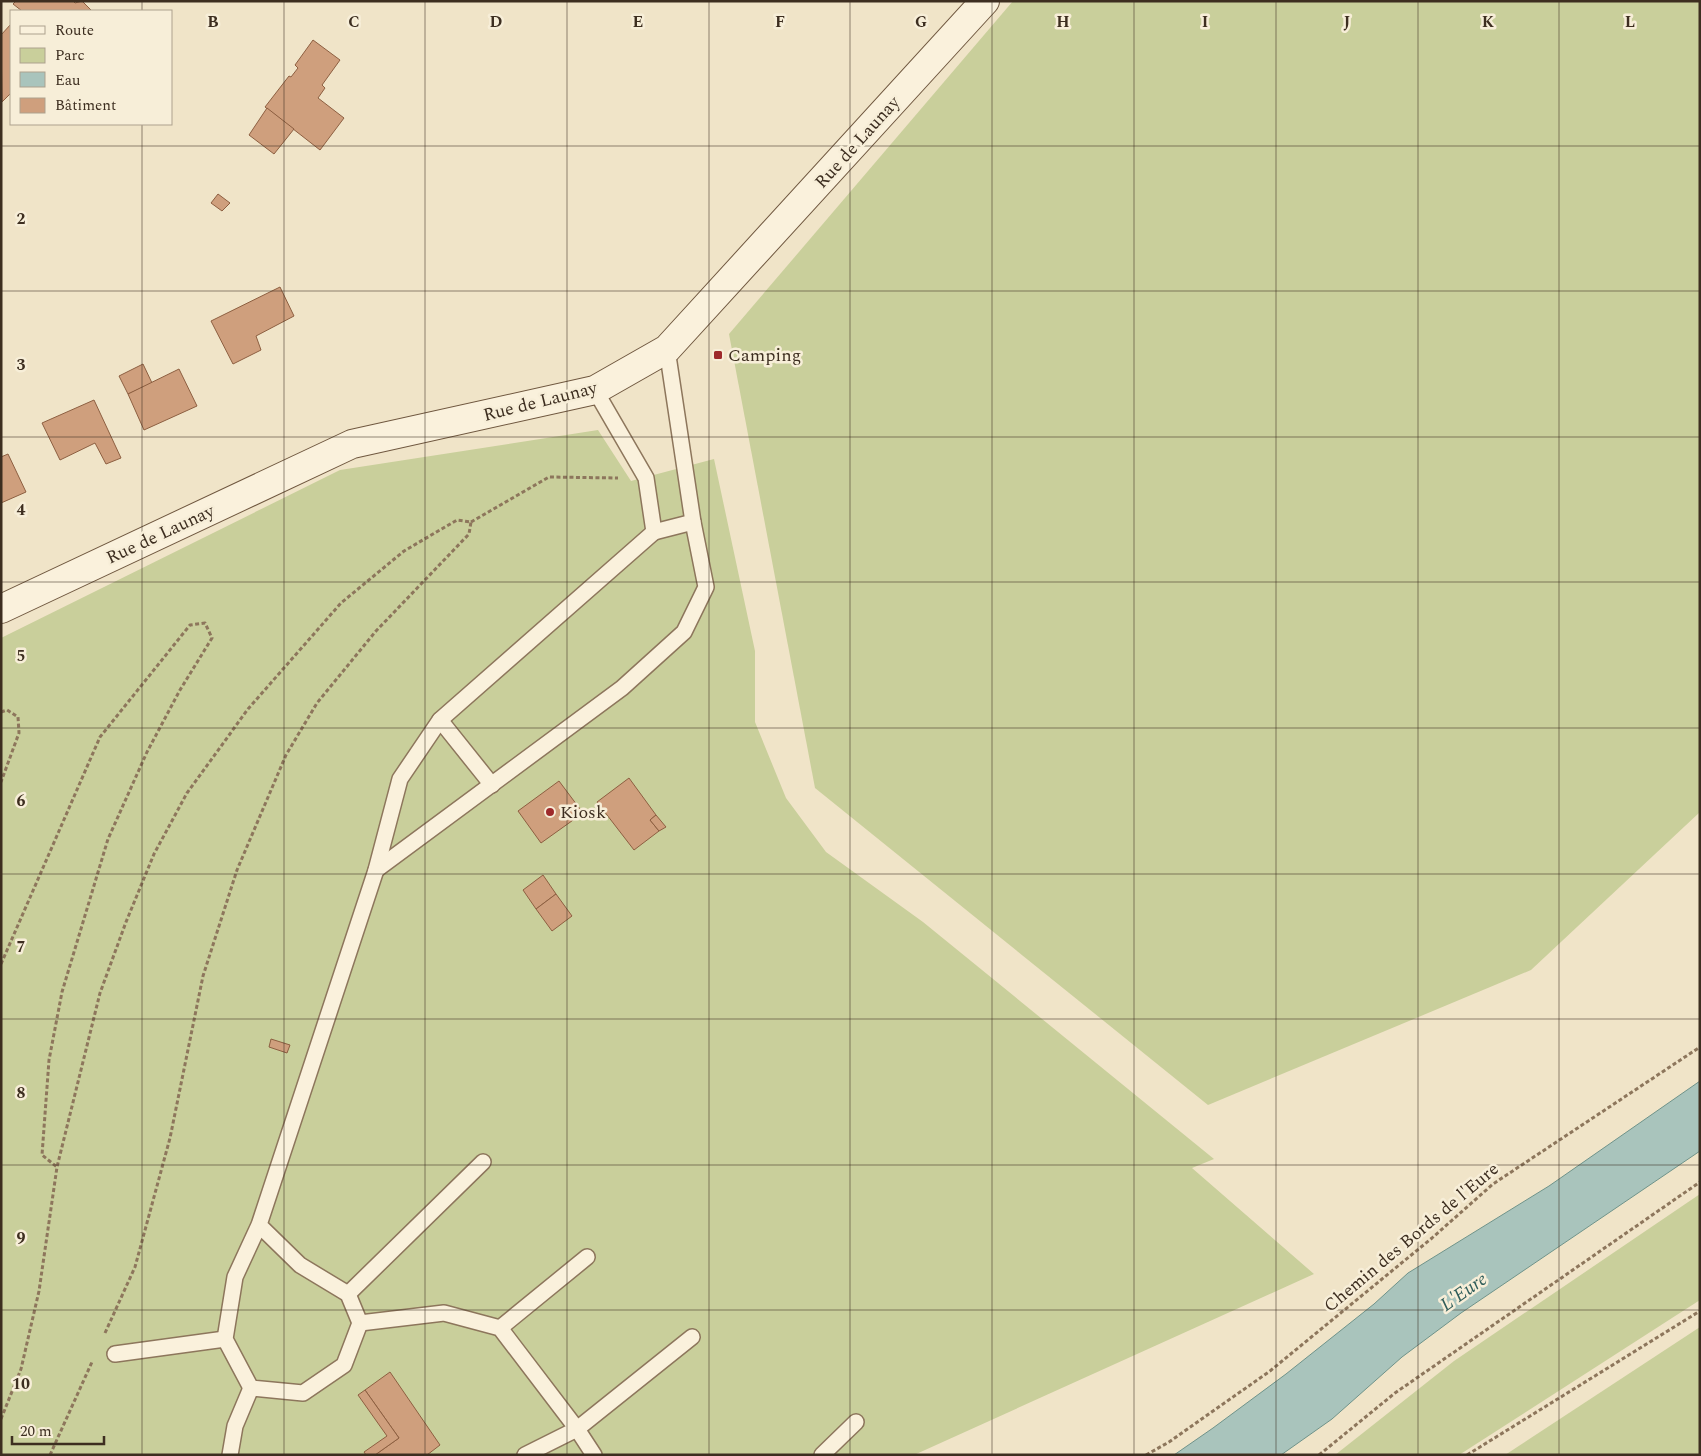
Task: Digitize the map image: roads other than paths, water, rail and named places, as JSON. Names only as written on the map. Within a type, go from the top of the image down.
[{"type":"street","name":"Rue de Launay","points":[[1,609],[352,444],[595,390],[667,349],[985,1]]},
{"type":"lane","points":[[376,870],[622,688],[684,632],[706,587],[693,522],[667,349]]},
{"type":"lane","points":[[595,390],[646,478],[654,532]]},
{"type":"lane","points":[[251,1388],[225,1339],[235,1277],[259,1225],[376,870],[400,779],[440,720],[654,532],[693,522]]},
{"type":"lane","points":[[440,720],[492,784]]},
{"type":"lane","points":[[348,1294],[483,1162]]},
{"type":"lane","points":[[251,1388],[303,1393],[344,1365],[360,1323],[348,1294],[300,1265],[259,1225]]},
{"type":"lane","points":[[500,1328],[587,1257]]},
{"type":"lane","points":[[360,1323],[444,1313],[500,1328],[577,1429],[594,1455]]},
{"type":"lane","points":[[524,1455],[577,1429],[692,1337]]},
{"type":"lane","points":[[115,1354],[225,1339]]},
{"type":"lane","points":[[230,1455],[235,1426],[251,1388]]},
{"type":"lane","points":[[822,1455],[856,1422]]},
{"type":"water","name":"L'Eure","points":[[1700,1081],[1700,1151],[1461,1313],[1402,1357],[1332,1419],[1281,1455],[1174,1455],[1286,1374],[1374,1304],[1408,1273],[1549,1186]]},
{"type":"place","name":"Camping","points":[[718,355]]},
{"type":"place","name":"Kiosk","points":[[550,812]]}]
